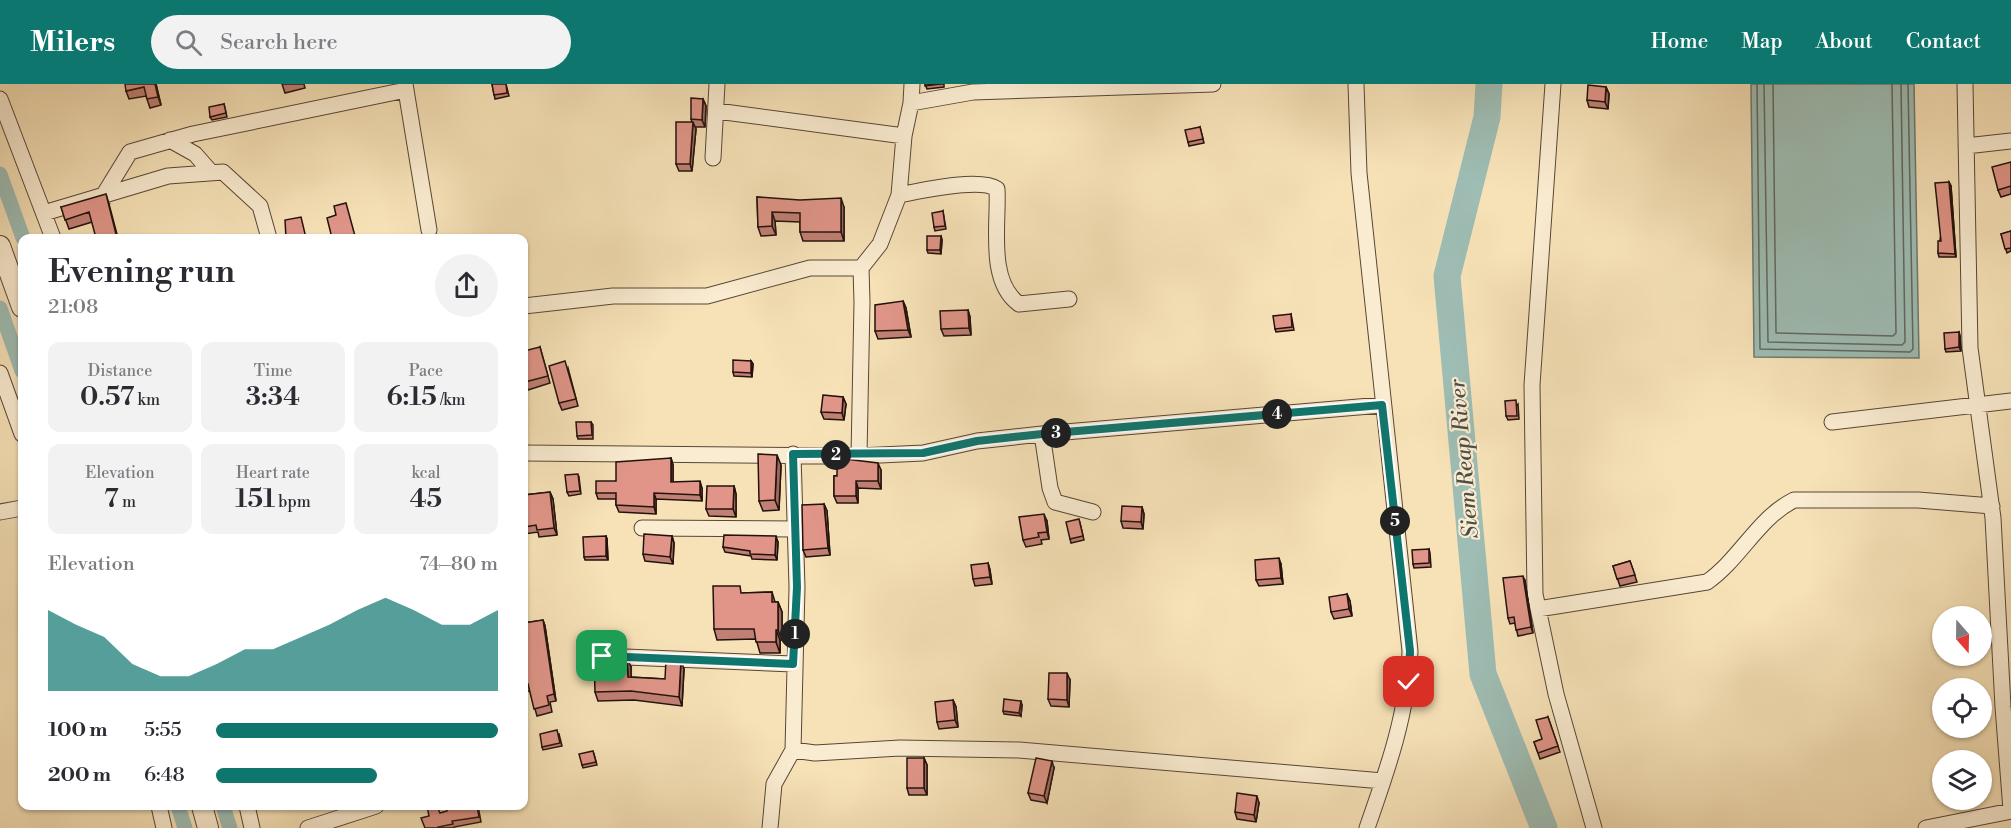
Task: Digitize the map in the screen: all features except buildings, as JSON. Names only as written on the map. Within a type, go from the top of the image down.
[{"type":"street","points":[[713,158],[717,84]]},
{"type":"street","points":[[859,456],[861,268],[880,244],[899,195],[904,136],[911,103],[912,84]]},
{"type":"street","points":[[911,103],[974,92],[1213,84]]},
{"type":"street","points":[[1356,84],[1359,173],[1410,651],[1409,682],[1383,782],[1367,828]]},
{"type":"street","points":[[1553,84],[1532,385],[1535,584],[1556,694],[1594,828]]},
{"type":"street","points":[[1926,828],[2011,810],[2003,707],[2004,566],[1992,506],[1977,406],[1967,285],[1965,84]]},
{"type":"street","points":[[103,196],[130,152],[170,140],[406,87],[429,230]]},
{"type":"street","points":[[0,99],[52,234]]},
{"type":"street","points":[[717,111],[904,136]]},
{"type":"street","points":[[170,140],[195,154],[210,171]]},
{"type":"street","points":[[1966,146],[2011,141]]},
{"type":"street","points":[[44,213],[168,176],[195,176],[210,171],[223,172],[260,206],[268,234]]},
{"type":"street","points":[[899,195],[950,186],[991,184],[997,189],[1000,276],[1011,298],[1019,304],[1069,299]]},
{"type":"street","points":[[0,246],[18,296]]},
{"type":"street","points":[[528,306],[614,296],[707,296],[810,268],[861,268]]},
{"type":"street","points":[[0,373],[18,423]]},
{"type":"street","points":[[1832,422],[2011,401]]},
{"type":"street","points":[[528,453],[859,456],[923,453],[977,441],[1042,434],[1382,405]]},
{"type":"street","points":[[1042,434],[1050,488],[1055,502],[1093,512]]},
{"type":"street","points":[[770,828],[774,784],[793,750],[793,664],[797,587],[793,454]]},
{"type":"street","points":[[1538,609],[1707,582],[1723,571],[1777,508],[1794,500],[1918,500],[1992,506]]},
{"type":"street","points":[[0,512],[18,508]]},
{"type":"street","points":[[642,528],[795,530]]},
{"type":"street","points":[[602,656],[793,664]]},
{"type":"street","points":[[793,750],[815,753],[900,748],[1019,750],[1383,782]]},
{"type":"street","points":[[160,810],[164,828]]},
{"type":"street","points":[[203,810],[208,828]]},
{"type":"street","points":[[248,810],[252,828]]},
{"type":"street","points":[[308,828],[364,810]]},
{"type":"water","points":[[1751,84],[1914,84],[1919,358],[1754,357]]},
{"type":"waterway","name":"Siem Reap River","points":[[1489,84],[1487,117],[1447,276],[1483,674],[1544,828]]},
{"type":"waterway","points":[[0,174],[22,234]]},
{"type":"waterway","points":[[0,308],[18,360]]},
{"type":"waterway","points":[[179,810],[185,828]]},
{"type":"waterway","points":[[224,810],[230,828]]},
{"type":"route","points":[[602,656],[793,664],[797,587],[793,454],[859,456],[923,453],[977,441],[1042,434],[1382,405],[1410,651],[1409,682]]}]
